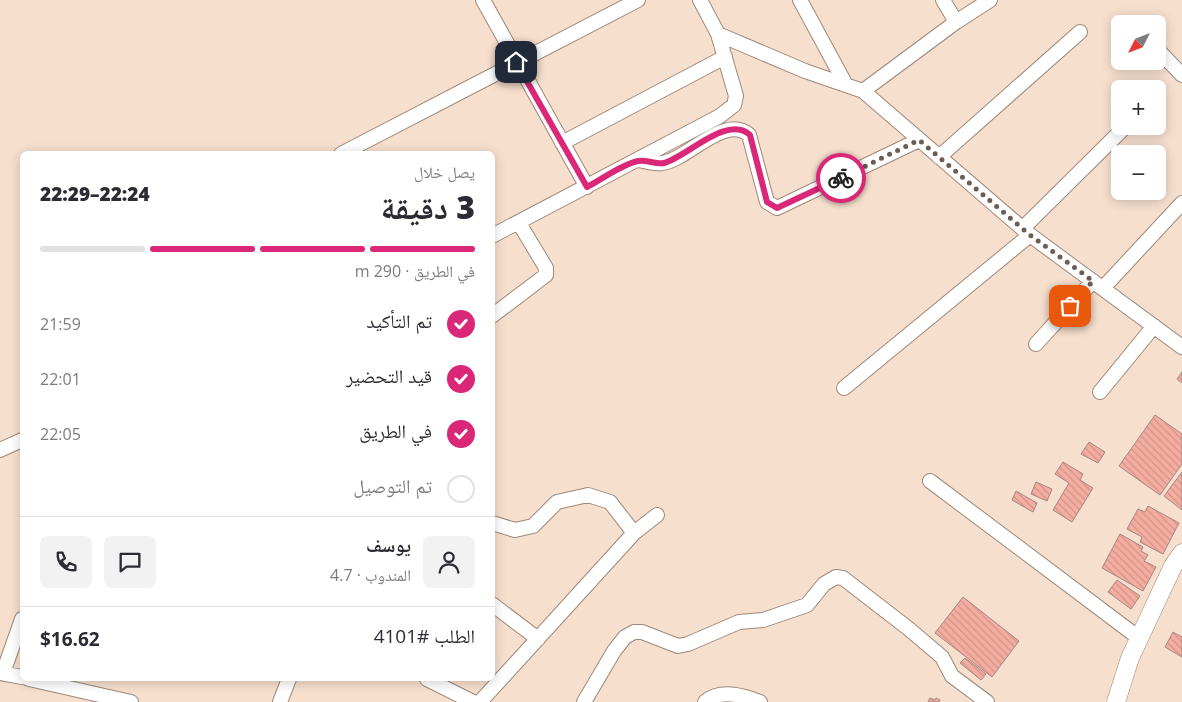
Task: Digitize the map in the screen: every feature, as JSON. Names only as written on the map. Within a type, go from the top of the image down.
[{"type":"main road","points":[[1116,702],[1130,658],[1173,566],[1182,553]]},
{"type":"street","points":[[483,0],[587,187]]},
{"type":"street","points":[[347,151],[638,0]]},
{"type":"street","points":[[495,235],[720,116],[734,104],[736,96],[718,34],[700,0]]},
{"type":"street","points":[[800,0],[846,85]]},
{"type":"street","points":[[943,0],[956,22]]},
{"type":"street","points":[[863,92],[956,22],[990,0]]},
{"type":"street","points":[[939,157],[1080,32]]},
{"type":"street","points":[[718,34],[805,71],[863,92],[1026,231],[1182,347]]},
{"type":"street","points":[[562,143],[725,57]]},
{"type":"street","points":[[1166,58],[1182,75]]},
{"type":"street","points":[[639,160],[663,163],[722,132],[736,128],[744,130],[750,135],[767,202],[777,208],[919,140]]},
{"type":"street","points":[[844,388],[1026,231],[1117,135]]},
{"type":"street","points":[[1036,344],[1182,203]]},
{"type":"street","points":[[495,314],[546,275],[546,268],[520,223]]},
{"type":"street","points":[[1100,392],[1154,326]]},
{"type":"street","points":[[1,450],[20,441]]},
{"type":"street","points":[[930,481],[1139,638]]},
{"type":"street","points":[[495,524],[515,530],[534,526],[557,502],[588,495],[610,502],[634,533]]},
{"type":"street","points":[[480,702],[634,533],[657,514]]},
{"type":"street","points":[[584,702],[614,651],[625,637],[634,632],[642,632],[678,646],[688,644],[739,622],[763,620],[808,605],[824,584],[836,577],[843,578],[909,629],[942,658],[952,676],[987,702]]},
{"type":"street","points":[[495,606],[538,639]]},
{"type":"street","points":[[20,623],[1,673],[20,677]]},
{"type":"street","points":[[36,681],[96,698],[131,702]]},
{"type":"street","points":[[280,702],[288,681]]},
{"type":"street","points":[[431,681],[473,702]]},
{"type":"street","points":[[705,702],[712,696],[726,694],[760,702]]},
{"type":"building","points":[[1182,372],[1182,383],[1177,379]]},
{"type":"building","points":[[1155,415],[1182,434],[1182,464],[1160,495],[1119,466]]},
{"type":"building","points":[[1089,442],[1105,452],[1098,463],[1081,454]]},
{"type":"building","points":[[1063,462],[1083,474],[1080,480],[1093,488],[1072,522],[1053,510],[1069,483],[1055,474]]},
{"type":"building","points":[[1182,472],[1182,510],[1164,496]]},
{"type":"building","points":[[1036,482],[1052,489],[1047,501],[1031,494]]},
{"type":"building","points":[[1016,491],[1037,503],[1033,512],[1012,500]]},
{"type":"building","points":[[1148,506],[1179,523],[1163,554],[1140,542],[1142,537],[1127,529],[1138,509],[1145,512]]},
{"type":"building","points":[[1120,534],[1143,547],[1141,551],[1148,555],[1144,561],[1156,567],[1143,591],[1102,568]]},
{"type":"building","points":[[1117,580],[1140,596],[1131,609],[1108,592]]},
{"type":"building","points":[[963,597],[1019,641],[992,677],[935,633]]},
{"type":"building","points":[[1173,632],[1182,637],[1182,657],[1165,647]]},
{"type":"building","points":[[965,658],[986,674],[981,680],[960,663]]},
{"type":"building","points":[[930,698],[940,700],[939,702],[928,702]]},
{"type":"way so far","points":[[841,178],[919,140],[1030,235],[1093,281],[1070,306]]},
{"type":"route","points":[[516,62],[587,187],[639,160],[663,163],[722,132],[736,128],[744,130],[750,135],[767,202],[772,206],[777,208],[841,178]]}]
